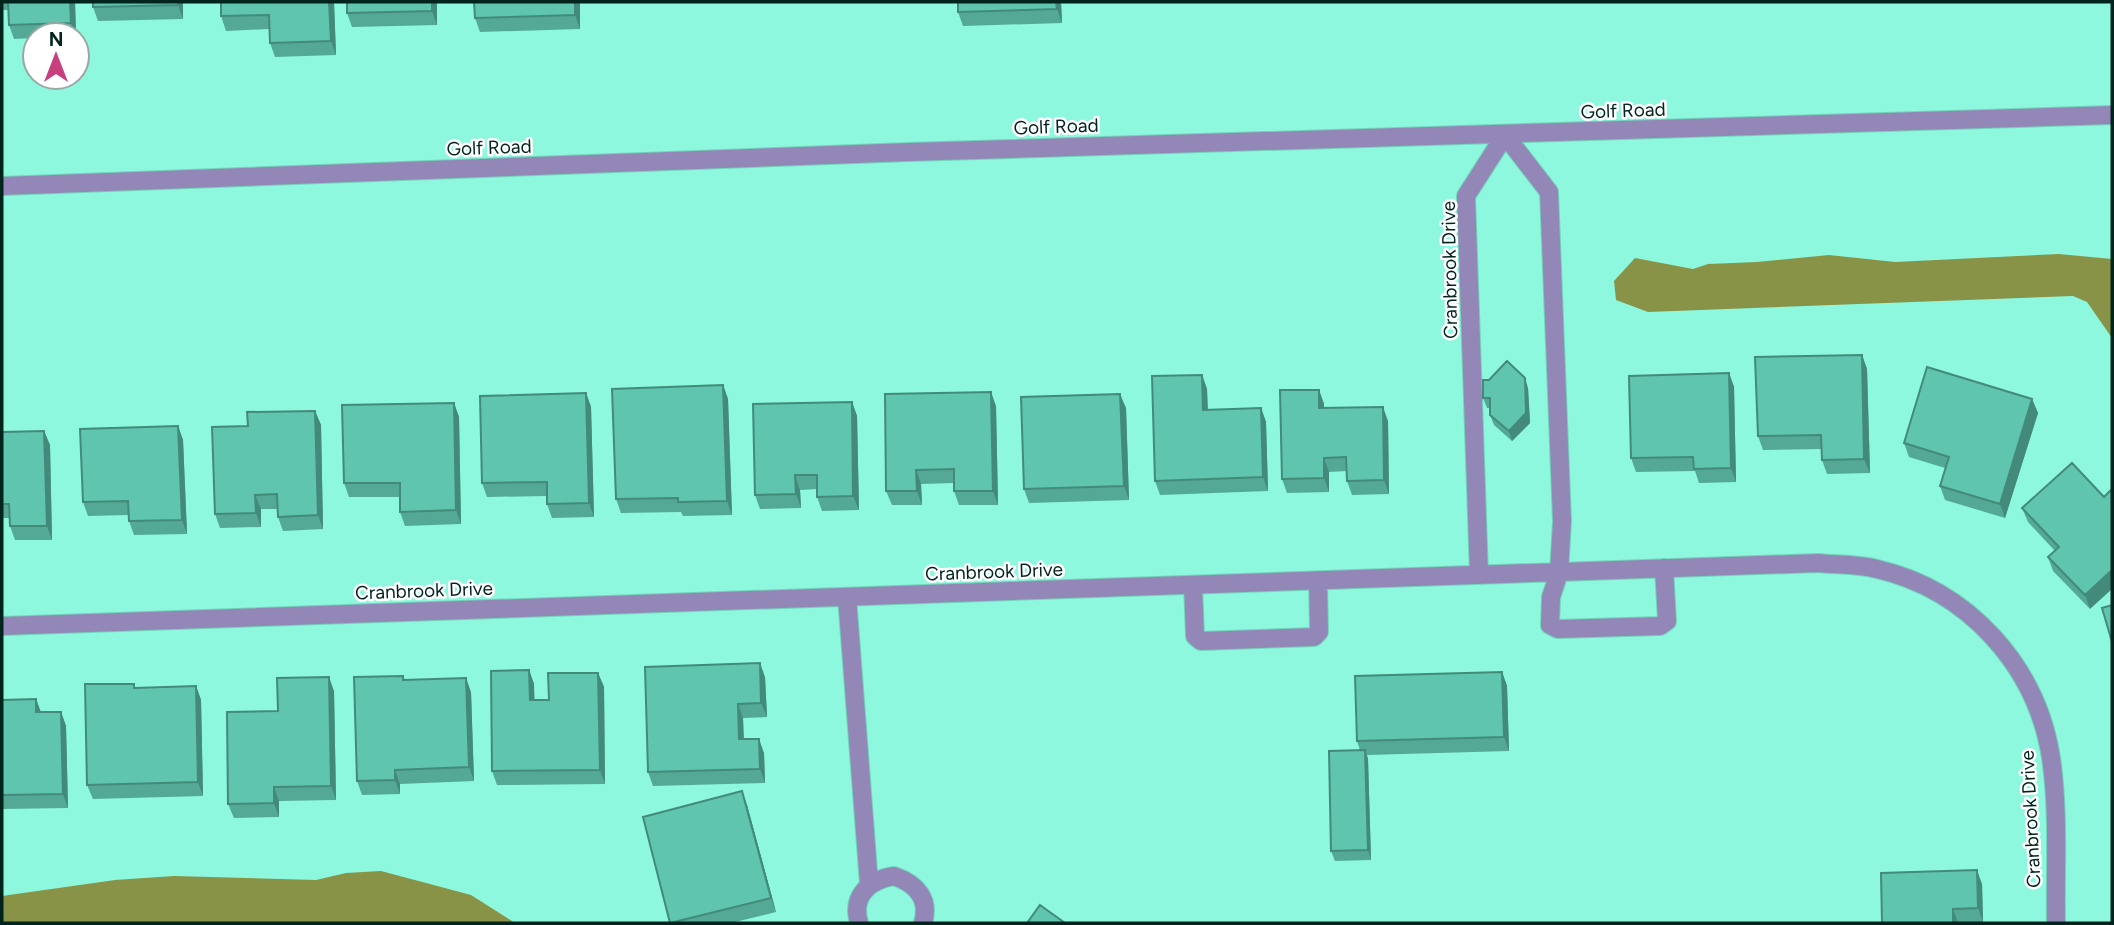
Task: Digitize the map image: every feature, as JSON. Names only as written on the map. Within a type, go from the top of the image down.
[{"type":"street","name":"Golf Road","points":[[2,186],[923,151],[2112,115]]},
{"type":"street","points":[[1505,135],[1549,192],[1562,521],[1559,573],[1551,597],[1550,625],[1558,629],[1660,626],[1667,621],[1664,568]]},
{"type":"street","name":"Cranbrook Drive","points":[[1479,575],[1466,196],[1505,135]]},
{"type":"street","name":"Cranbrook Drive","points":[[2,626],[1818,563],[1875,568],[1927,586],[1973,617],[1993,636],[2025,681],[2046,732],[2053,786],[2056,923]]},
{"type":"street","points":[[1193,585],[1195,636],[1200,641],[1314,637],[1320,632],[1318,581]]},
{"type":"street","points":[[847,597],[869,884]]},
{"type":"street","points":[[859,923],[856,908],[860,895],[869,884],[894,876],[908,881],[918,889],[925,901],[923,923]]},
{"type":"shaded area","points":[[2059,254],[2112,259],[2112,338],[2087,302],[2073,296],[1648,312],[1616,300],[1614,281],[1635,258],[1693,269],[1708,264],[1829,255],[1895,262]]},
{"type":"shaded area","points":[[381,871],[471,895],[515,923],[2,923],[2,896],[115,880],[174,876],[316,880],[346,873]]},
{"type":"building","points":[[8,2],[70,2],[71,21],[21,21],[21,25],[9,25]]},
{"type":"building","points":[[93,2],[178,2],[178,5],[93,7]]},
{"type":"building","points":[[221,2],[329,2],[331,41],[270,43],[269,15],[221,16]]},
{"type":"building","points":[[347,2],[432,2],[432,11],[347,13]]},
{"type":"building","points":[[474,2],[575,2],[575,15],[475,18]]},
{"type":"building","points":[[958,2],[1056,2],[1057,9],[958,12]]},
{"type":"building","points":[[1862,355],[1864,459],[1822,460],[1821,435],[1758,436],[1755,357]]},
{"type":"building","points":[[1507,361],[1525,378],[1526,413],[1509,431],[1490,415],[1490,398],[1483,398],[1483,380],[1489,380]]},
{"type":"building","points":[[1927,367],[2032,399],[2000,504],[1940,486],[1949,457],[1904,443]]},
{"type":"building","points":[[1729,373],[1731,468],[1694,469],[1693,457],[1631,458],[1629,376]]},
{"type":"building","points":[[1202,375],[1203,410],[1261,408],[1263,477],[1155,481],[1152,376]]},
{"type":"building","points":[[723,385],[727,501],[678,502],[678,498],[616,499],[612,389]]},
{"type":"building","points":[[1280,390],[1319,390],[1319,408],[1383,407],[1384,480],[1347,481],[1346,457],[1324,458],[1324,478],[1282,479]]},
{"type":"building","points":[[991,392],[993,491],[954,491],[954,469],[916,470],[917,491],[886,491],[885,394]]},
{"type":"building","points":[[586,393],[589,503],[547,504],[547,482],[482,483],[480,396]]},
{"type":"building","points":[[1120,394],[1124,486],[1024,489],[1021,397]]},
{"type":"building","points":[[852,402],[853,496],[817,497],[817,475],[795,475],[796,494],[755,495],[753,404]]},
{"type":"building","points":[[454,403],[456,510],[400,512],[400,483],[344,483],[342,405]]},
{"type":"building","points":[[315,411],[318,515],[278,517],[277,494],[255,495],[256,513],[215,514],[212,427],[248,426],[247,412]]},
{"type":"building","points":[[178,426],[182,520],[129,521],[128,501],[83,502],[80,429]]},
{"type":"building","points":[[44,431],[47,526],[10,526],[9,504],[2,504],[2,432]]},
{"type":"building","points":[[2072,463],[2104,497],[2112,489],[2112,570],[2085,595],[2048,557],[2059,547],[2022,508]]},
{"type":"building","points":[[2112,605],[2112,642],[2102,608]]},
{"type":"building","points":[[760,663],[761,703],[738,704],[739,739],[759,739],[760,769],[648,772],[645,667]]},
{"type":"building","points":[[529,670],[530,700],[549,700],[548,673],[598,673],[600,770],[492,771],[491,671]]},
{"type":"building","points":[[1502,672],[1504,737],[1357,741],[1355,676]]},
{"type":"building","points":[[403,676],[403,680],[466,678],[469,767],[395,770],[395,780],[357,781],[354,677]]},
{"type":"building","points":[[329,677],[331,786],[274,787],[274,803],[228,804],[227,712],[278,711],[277,678]]},
{"type":"building","points":[[85,684],[134,684],[134,688],[196,686],[198,782],[87,785]]},
{"type":"building","points":[[36,699],[36,712],[61,712],[63,794],[2,795],[2,700]]},
{"type":"building","points":[[1365,750],[1368,850],[1331,851],[1329,751]]},
{"type":"building","points":[[742,791],[771,898],[670,923],[643,817]]},
{"type":"building","points":[[1977,870],[1978,908],[1953,909],[1953,923],[1882,923],[1881,873]]},
{"type":"building","points":[[1040,905],[1065,923],[1027,923]]}]
